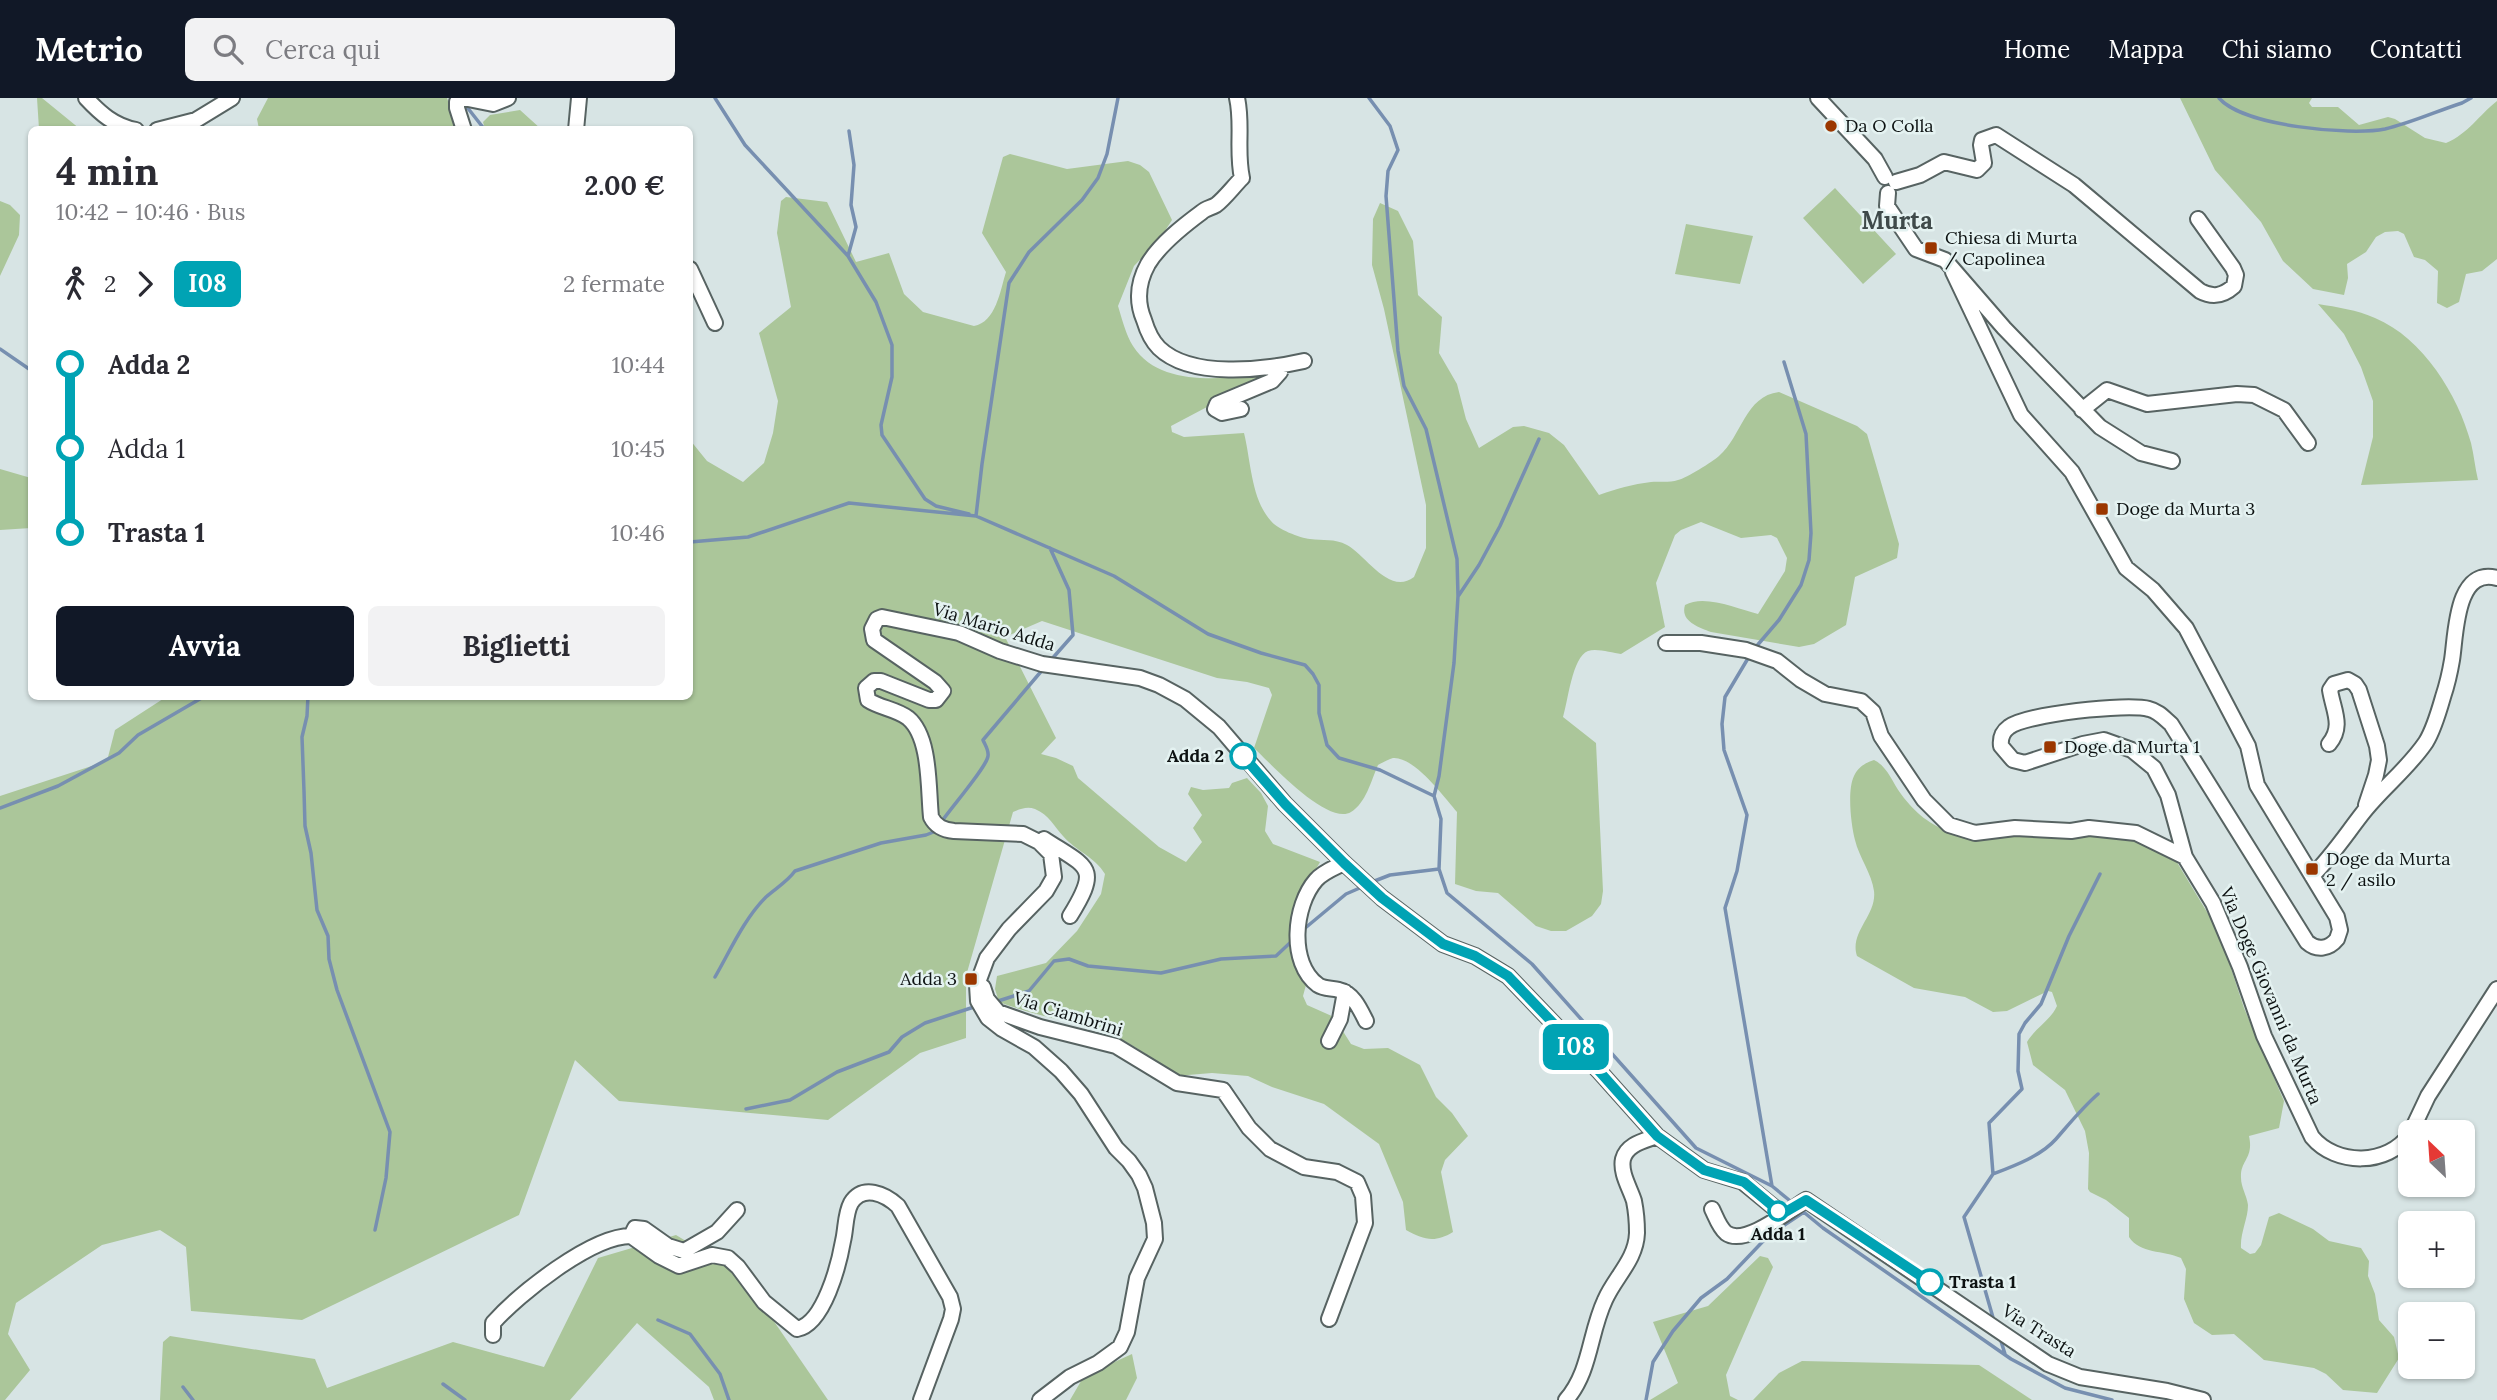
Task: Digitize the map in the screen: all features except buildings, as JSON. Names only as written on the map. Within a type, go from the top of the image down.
[{"type":"street","points":[[86,98],[102,115],[123,126]]},
{"type":"street","points":[[172,126],[195,120],[232,98]]},
{"type":"street","points":[[463,126],[457,102],[463,98],[493,104],[508,98]]},
{"type":"street","points":[[576,126],[579,98]]},
{"type":"street","points":[[1237,98],[1241,116],[1239,147],[1242,178],[1214,206],[1204,209],[1160,248],[1149,262],[1140,282],[1140,307],[1155,344],[1181,361],[1224,369],[1277,366],[1304,361]]},
{"type":"street","points":[[1818,98],[1875,159],[1890,184],[1887,206],[1916,249],[1940,257],[2100,427],[2141,453],[2172,461]]},
{"type":"street","points":[[1890,184],[1920,175],[1944,162],[1977,170],[1984,163],[1982,141],[1996,135],[2074,185],[2200,291],[2207,295],[2222,294],[2234,286],[2236,275],[2230,262],[2198,219]]},
{"type":"street","name":"Via Doge Giovanni da Murta","points":[[1953,272],[2021,415],[2072,472],[2126,568],[2152,590],[2186,628],[2248,746],[2257,785],[2340,926],[2336,942],[2323,948],[2313,947],[2305,941],[2171,724],[2151,709],[2114,707],[2026,719],[2005,731],[2000,742],[2003,750],[2013,760],[2025,764],[2096,740],[2115,742],[2143,757],[2154,768],[2168,795],[2185,857],[2213,903],[2240,967],[2264,1036],[2312,1137],[2327,1152],[2340,1157],[2371,1158],[2383,1155],[2398,1146]]},
{"type":"street","points":[[693,275],[715,323]]},
{"type":"street","points":[[1241,409],[1222,413],[1215,409],[1220,402],[1272,381],[1280,372],[1277,366]]},
{"type":"street","points":[[2082,410],[2106,390],[2147,404],[2237,394],[2254,395],[2284,410],[2308,443]]},
{"type":"street","points":[[2312,876],[2331,857],[2363,813],[2412,759],[2431,732],[2452,659],[2461,601],[2466,591],[2480,579],[2497,578]]},
{"type":"street","name":"Via Mario Adda","points":[[1030,837],[1016,833],[946,830],[934,822],[931,817],[923,741],[919,732],[908,718],[869,700],[866,688],[874,681],[881,681],[936,701],[943,691],[935,682],[874,640],[872,629],[877,619],[890,618],[959,634],[1000,651],[1042,663],[1140,678],[1185,699],[1219,727],[1285,804],[1382,898],[1443,944],[1475,956],[1508,976],[1657,1136],[1704,1170],[1744,1182],[1782,1214]]},
{"type":"street","points":[[1666,643],[1701,643],[1746,650],[1777,661],[1825,694],[1861,701],[1873,712],[1881,736],[1924,800],[1949,825],[1975,833],[2015,828],[2071,831],[2089,828],[2136,833],[2185,857]]},
{"type":"street","points":[[2329,744],[2334,737],[2337,722],[2330,690],[2334,684],[2348,680],[2356,684],[2359,690],[2379,760],[2363,813]]},
{"type":"street","points":[[1030,837],[1038,835],[1086,870],[1089,878],[1084,893],[1070,916]]},
{"type":"street","points":[[1030,837],[1051,854],[1054,877],[1046,891],[987,958],[977,985],[982,1011],[1002,1029],[1034,1047],[1061,1071],[1081,1094],[1116,1148],[1139,1175],[1154,1223],[1155,1239],[1138,1278],[1120,1347],[1098,1363],[1070,1377],[1040,1400]]},
{"type":"street","points":[[1344,863],[1315,881],[1303,905],[1297,940],[1298,951],[1310,977],[1318,985],[1345,992],[1355,1001],[1366,1021]]},
{"type":"street","name":"Via Ciambrini","points":[[979,975],[987,999],[998,1012],[1040,1027],[1116,1046],[1177,1083],[1223,1090],[1269,1149],[1304,1167],[1337,1172],[1357,1182],[1363,1196],[1365,1223],[1329,1319]]},
{"type":"street","points":[[2416,1120],[2427,1096],[2497,989]]},
{"type":"street","points":[[1329,1041],[1340,1019],[1345,992]]},
{"type":"street","points":[[1566,1400],[1582,1377],[1605,1299],[1626,1267],[1636,1242],[1635,1211],[1623,1171],[1624,1157],[1633,1145],[1657,1136]]},
{"type":"street","points":[[493,1335],[493,1323],[534,1285],[586,1251],[614,1238],[631,1236],[659,1256],[679,1266],[712,1255],[728,1258],[764,1302],[791,1325],[797,1329],[802,1328],[815,1318],[828,1291],[841,1251],[847,1214],[852,1202],[867,1192],[880,1193],[902,1212],[952,1303],[951,1319],[921,1400]]},
{"type":"street","name":"Via Trasta","points":[[1782,1214],[1806,1200],[2048,1364],[2080,1377],[2167,1391],[2203,1400]]},
{"type":"street","points":[[1712,1209],[1730,1235],[1753,1234],[1782,1214]]},
{"type":"street","points":[[631,1236],[635,1228],[644,1229],[667,1246],[679,1251],[689,1250],[723,1228],[737,1210]]},
{"type":"street","points":[[1058,1400],[1070,1377]]},
{"type":"green space","points":[[37,98],[42,98],[76,126],[39,126]]},
{"type":"green space","points":[[268,98],[447,98],[457,126],[258,126],[257,119]]},
{"type":"green space","points":[[2180,98],[2312,98],[2309,103],[2312,107],[2338,107],[2359,125],[2388,117],[2425,138],[2446,143],[2467,129],[2497,101],[2497,259],[2482,271],[2466,274],[2459,302],[2447,308],[2437,303],[2438,271],[2425,260],[2414,257],[2404,234],[2398,231],[2385,232],[2376,237],[2366,252],[2347,264],[2348,278],[2344,295],[2313,289],[2283,261],[2261,222],[2215,170]]},
{"type":"green space","points":[[520,110],[538,126],[484,126],[483,122],[490,115]]},
{"type":"green space","points":[[1010,154],[1067,169],[1128,161],[1149,172],[1172,220],[1159,240],[1134,266],[1118,306],[1133,346],[1159,369],[1175,374],[1211,378],[1264,375],[1261,384],[1224,398],[1171,426],[1172,432],[1184,437],[1244,433],[1259,502],[1274,524],[1301,537],[1347,545],[1378,572],[1396,581],[1414,577],[1426,548],[1426,505],[1372,265],[1373,219],[1380,203],[1398,211],[1413,241],[1418,295],[1442,317],[1439,353],[1457,384],[1466,419],[1479,448],[1513,427],[1524,426],[1549,433],[1564,445],[1599,495],[1638,484],[1675,481],[1693,473],[1716,459],[1727,448],[1751,409],[1759,401],[1779,392],[1857,426],[1867,434],[1899,544],[1897,558],[1855,577],[1846,625],[1814,644],[1799,647],[1711,632],[1691,623],[1684,611],[1685,605],[1693,602],[1711,602],[1758,614],[1785,571],[1787,558],[1777,538],[1771,535],[1741,538],[1701,522],[1675,535],[1656,583],[1665,627],[1621,654],[1592,650],[1578,662],[1563,717],[1596,743],[1603,891],[1601,904],[1592,916],[1566,931],[1551,931],[1536,926],[1498,893],[1476,891],[1455,884],[1457,812],[1428,779],[1401,759],[1393,758],[1378,765],[1364,797],[1351,812],[1341,814],[1329,810],[1300,791],[1254,748],[1272,695],[1269,688],[1217,678],[1042,621],[1005,637],[1056,738],[1041,754],[1073,766],[1078,778],[1159,847],[1186,862],[1202,842],[1193,828],[1202,815],[1188,794],[1191,787],[1203,790],[1229,788],[1232,783],[1247,778],[1261,793],[1268,806],[1265,831],[1273,844],[1320,862],[1296,905],[1291,948],[1293,959],[1306,985],[1303,996],[1307,1005],[1334,1017],[1351,1044],[1364,1049],[1388,1048],[1420,1065],[1436,1097],[1452,1113],[1468,1136],[1445,1160],[1441,1172],[1453,1232],[1441,1238],[1429,1239],[1406,1230],[1403,1202],[1379,1144],[1324,1104],[1248,1076],[1212,1073],[1176,1076],[1143,1052],[1117,1038],[999,1002],[995,989],[997,976],[1046,963],[1077,931],[1101,894],[1105,874],[1096,863],[1068,841],[1044,814],[1026,808],[1013,812],[966,976],[966,1038],[920,1053],[828,1120],[619,1101],[575,1060],[519,1215],[302,1320],[191,1311],[186,1247],[160,1230],[102,1245],[16,1303],[8,1334],[30,1370],[5,1400],[0,1400],[0,796],[107,761],[115,730],[161,700],[693,700],[693,444],[707,461],[743,482],[764,463],[773,433],[778,401],[759,333],[791,307],[777,233],[781,201],[786,197],[827,202],[856,262],[889,253],[904,294],[923,312],[974,326],[987,319],[992,312],[1006,272],[982,233],[1003,157]]},
{"type":"green space","points":[[1835,188],[1896,254],[1863,284],[1803,218]]},
{"type":"green space","points":[[0,201],[10,205],[20,215],[19,235],[0,276]]},
{"type":"green space","points":[[1686,224],[1753,236],[1740,284],[1675,274]]},
{"type":"green space","points":[[2318,304],[2375,318],[2408,339],[2423,354],[2448,388],[2457,406],[2471,443],[2478,480],[2361,485],[2373,437],[2373,401],[2361,367],[2344,334]]},
{"type":"green space","points":[[0,469],[28,477],[28,528],[0,530]]},
{"type":"green space","points":[[1874,760],[1879,763],[1918,813],[1952,833],[2126,836],[2175,859],[2210,917],[2227,956],[2244,1008],[2284,1101],[2279,1128],[2249,1136],[2250,1150],[2241,1172],[2248,1205],[2241,1248],[2250,1254],[2255,1253],[2261,1245],[2269,1217],[2279,1213],[2313,1229],[2329,1241],[2361,1248],[2369,1261],[2368,1276],[2375,1294],[2379,1320],[2394,1337],[2398,1354],[2398,1360],[2377,1393],[2343,1390],[2326,1374],[2314,1368],[2264,1360],[2234,1334],[2212,1335],[2194,1323],[2184,1299],[2186,1269],[2181,1258],[2139,1246],[2129,1237],[2129,1218],[2106,1200],[2090,1192],[2089,1153],[2085,1131],[2065,1090],[2033,1065],[2027,1042],[2057,1006],[2052,992],[2048,991],[2007,1011],[1993,1012],[1965,997],[1914,988],[1857,956],[1857,939],[1874,900],[1871,878],[1859,853],[1851,817],[1852,782],[1858,770]]},
{"type":"green space","points":[[676,1235],[742,1275],[828,1400],[714,1400],[709,1387],[637,1323],[570,1400],[160,1400],[163,1342],[170,1336],[315,1359],[327,1388],[453,1342],[544,1367],[598,1258]]},
{"type":"green space","points":[[1760,1256],[1768,1258],[1773,1267],[1726,1375],[1730,1396],[1738,1400],[1650,1400],[1678,1383],[1653,1322],[1708,1306]]},
{"type":"green space","points":[[1132,1354],[1137,1378],[1126,1400],[1070,1400],[1084,1376]]},
{"type":"green space","points":[[1802,1361],[1979,1365],[2032,1400],[1753,1400],[1779,1373]]},
{"type":"waterway","points":[[715,98],[745,145],[848,256],[876,302],[892,345],[892,377],[881,425],[882,435],[925,499],[936,506],[969,514]]},
{"type":"waterway","points":[[976,516],[1009,283],[1029,252],[1082,200],[1098,178],[1107,154],[1118,98]]},
{"type":"waterway","points":[[1369,98],[1390,126],[1398,150],[1388,171],[1386,196],[1398,351],[1404,386],[1426,429],[1457,559],[1454,663],[1434,796]]},
{"type":"waterway","points":[[2219,98],[2232,108],[2273,122],[2348,131],[2385,129],[2471,98]]},
{"type":"waterway","points":[[463,102],[482,126]]},
{"type":"waterway","points":[[848,256],[856,227],[851,205],[854,165],[849,131]]},
{"type":"waterway","points":[[0,349],[28,368]]},
{"type":"waterway","points":[[1755,648],[1779,620],[1801,585],[1809,560],[1811,533],[1806,434],[1784,362]]},
{"type":"waterway","points":[[1459,595],[1500,526],[1539,439]]},
{"type":"waterway","points":[[693,542],[748,537],[849,503],[976,516],[1114,576],[1208,634],[1305,665],[1319,685],[1319,713],[1327,745],[1339,758],[1380,770],[1434,796],[1441,819],[1439,869],[1447,893],[1532,964],[1696,1148],[1772,1186],[1794,1204]]},
{"type":"waterway","points":[[1050,548],[1069,590],[1073,635],[1051,660]]},
{"type":"waterway","points":[[1750,655],[1725,697],[1722,724],[1724,750],[1747,815],[1737,871],[1725,908],[1772,1186]]},
{"type":"waterway","points":[[940,824],[986,762],[988,752],[983,740],[1044,668]]},
{"type":"waterway","points":[[0,808],[58,786],[119,753],[138,735],[198,700]]},
{"type":"waterway","points":[[308,700],[302,737],[305,826],[311,853],[317,910],[328,936],[329,959],[337,990],[390,1132],[386,1178],[375,1230]]},
{"type":"waterway","points":[[715,977],[751,915],[766,897],[795,871],[881,843],[936,831]]},
{"type":"waterway","points":[[1372,882],[1390,875],[1439,869]]},
{"type":"waterway","points":[[1994,1321],[1964,1217],[1993,1174],[1989,1123],[2022,1089],[2018,1071],[2019,1034],[2041,1004],[2069,936],[2100,874]]},
{"type":"waterway","points":[[1304,929],[1346,894],[1362,887]]},
{"type":"waterway","points":[[995,1002],[1029,991],[1054,961],[1069,959],[1088,966],[1161,973],[1221,959],[1276,956],[1293,940]]},
{"type":"waterway","points":[[746,1109],[790,1100],[837,1072],[889,1052],[902,1037],[925,1023],[977,1006]]},
{"type":"waterway","points":[[1993,1174],[2043,1151],[2098,1094]]},
{"type":"waterway","points":[[1800,1209],[1823,1228],[2011,1359],[2065,1388],[2112,1400]]},
{"type":"waterway","points":[[1646,1400],[1653,1362],[1673,1331],[1701,1298],[1727,1279],[1768,1236],[1804,1212]]},
{"type":"waterway","points":[[658,1320],[690,1334],[720,1374],[729,1400]]},
{"type":"waterway","points":[[2000,1338],[2005,1354]]},
{"type":"waterway","points":[[443,1384],[465,1400]]},
{"type":"waterway","points":[[183,1387],[193,1400]]},
{"type":"bus line","name":"I08","points":[[1243,756],[1285,804],[1382,898],[1443,944],[1475,956],[1508,976],[1665,1143],[1704,1170],[1744,1182],[1782,1214],[1806,1200],[1930,1282]]},
{"type":"place","name":"Da O Colla","points":[[1831,126]]},
{"type":"place","name":"Chiesa di Murta / Capolinea","points":[[1931,248]]},
{"type":"place","name":"Doge da Murta 3","points":[[2102,509]]},
{"type":"place","name":"Doge da Murta 1","points":[[2050,747]]},
{"type":"place","name":"Adda 2","points":[[1243,756]]},
{"type":"place","name":"Doge da Murta 2 / asilo","points":[[2312,869]]},
{"type":"place","name":"Adda 3","points":[[971,979]]},
{"type":"place","name":"Adda 1","points":[[1778,1211]]},
{"type":"place","name":"Trasta 1","points":[[1930,1282]]},
{"type":"district","name":"Murta","points":[[1897,221]]}]
